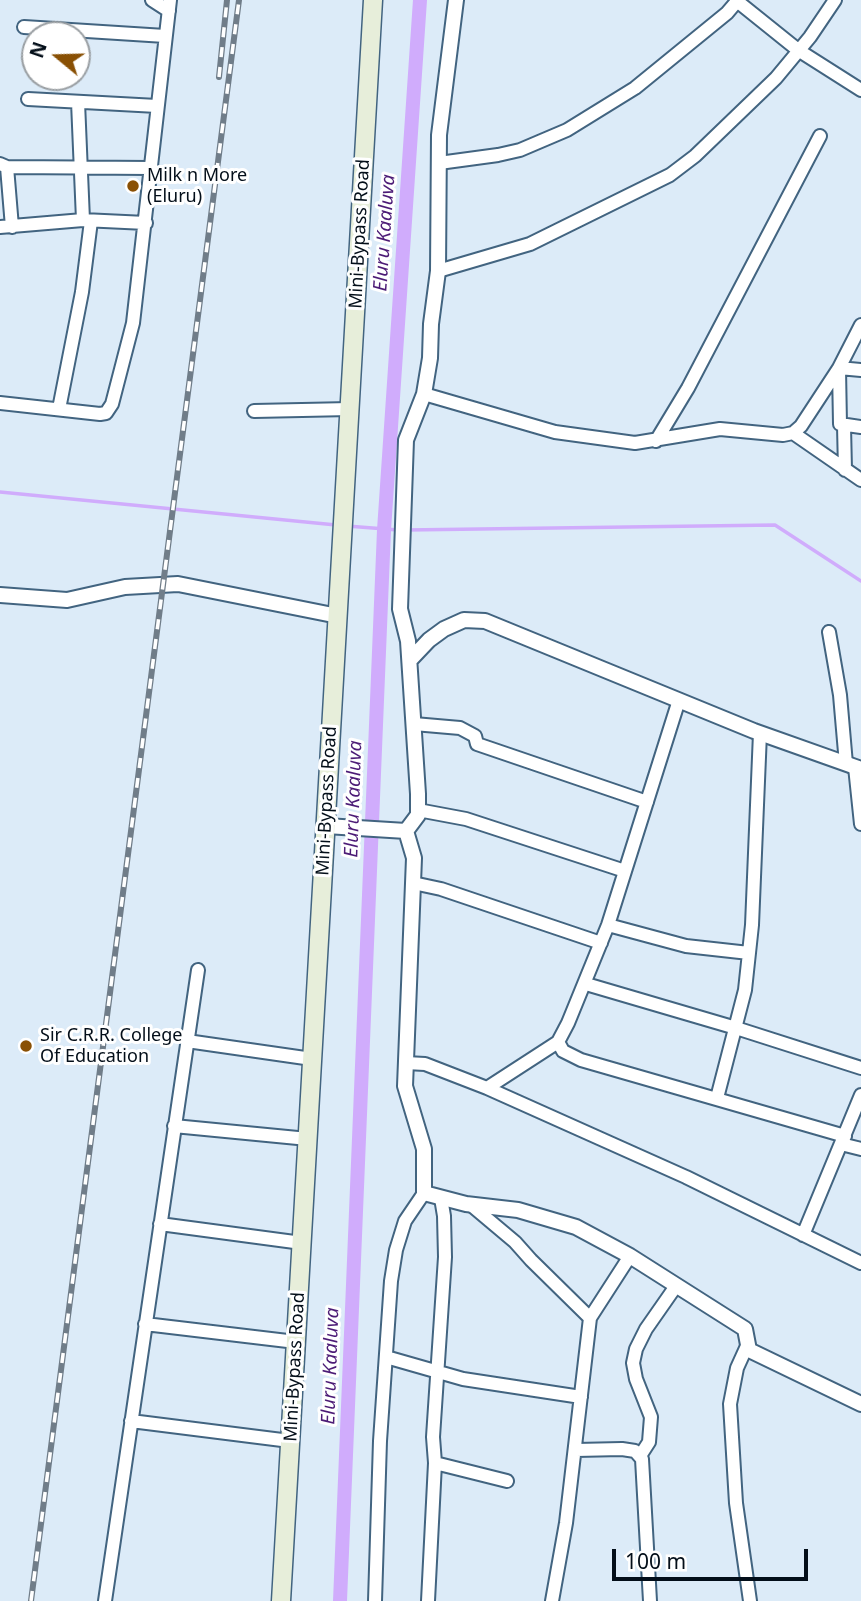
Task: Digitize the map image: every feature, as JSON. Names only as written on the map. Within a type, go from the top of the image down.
[{"type":"main road","name":"Mini-Bypass Road","points":[[281,1601],[373,0]]},
{"type":"street","points":[[0,403],[100,414],[108,411],[128,345],[146,223],[170,5],[152,0]]},
{"type":"street","points":[[406,831],[418,815],[418,810],[410,660],[406,626],[400,609],[406,440],[424,394],[430,358],[431,324],[438,271],[439,135],[456,0]]},
{"type":"street","points":[[438,271],[530,244],[670,175],[695,156],[776,78],[835,0]]},
{"type":"street","points":[[439,163],[520,150],[567,130],[635,88],[727,13],[737,1],[798,50],[859,84]]},
{"type":"street","points":[[91,31],[165,36]]},
{"type":"street","points":[[28,99],[157,106]]},
{"type":"street","points":[[59,410],[74,341],[87,220],[78,102]]},
{"type":"street","points":[[656,440],[688,388],[820,136]]},
{"type":"street","points":[[146,223],[87,220],[6,227],[3,165],[151,168]]},
{"type":"street","points":[[424,394],[555,432],[635,443],[720,429],[783,435],[793,433],[801,426],[839,368],[861,325]]},
{"type":"street","points":[[839,368],[861,370]]},
{"type":"street","points":[[839,368],[840,424],[861,427]]},
{"type":"street","points":[[254,411],[350,408]]},
{"type":"street","points":[[845,426],[854,473]]},
{"type":"street","points":[[793,433],[854,473]]},
{"type":"street","points":[[0,595],[67,600],[125,587],[178,584],[338,613]]},
{"type":"street","points":[[410,660],[444,629],[464,620],[485,621],[760,733],[854,766]]},
{"type":"street","points":[[829,632],[854,766],[861,824]]},
{"type":"street","points":[[487,1088],[558,1042],[586,984],[608,925],[679,700]]},
{"type":"street","points":[[414,724],[460,728],[475,736],[477,744],[647,802]]},
{"type":"street","points":[[717,1098],[745,990],[753,911],[760,733]]},
{"type":"street","points":[[418,810],[466,819],[625,871]]},
{"type":"street","points":[[326,826],[406,831]]},
{"type":"street","points":[[375,1601],[380,1441],[391,1281],[396,1250],[405,1221],[424,1193],[425,1174],[424,1149],[405,1086],[414,858],[406,831]]},
{"type":"street","points":[[413,883],[441,889],[601,943]]},
{"type":"street","points":[[608,925],[686,946],[749,953]]},
{"type":"street","points":[[105,1601],[198,970]]},
{"type":"street","points":[[586,984],[861,1068]]},
{"type":"street","points":[[187,1041],[312,1059]]},
{"type":"street","points":[[558,1042],[563,1051],[581,1060],[717,1098],[843,1140],[861,1149]]},
{"type":"street","points":[[406,1063],[425,1064],[487,1088],[686,1177],[861,1263]]},
{"type":"street","points":[[803,1234],[861,1096]]},
{"type":"street","points":[[174,1125],[308,1139]]},
{"type":"street","points":[[424,1193],[471,1205],[518,1210],[576,1227],[630,1256],[744,1329],[749,1350],[769,1362],[861,1404]]},
{"type":"street","points":[[428,1601],[435,1463],[432,1437],[444,1257],[441,1198]]},
{"type":"street","points":[[471,1205],[515,1242],[590,1318]]},
{"type":"street","points":[[160,1224],[302,1243]]},
{"type":"street","points":[[552,1601],[576,1450],[590,1318],[630,1256]]},
{"type":"street","points":[[640,1457],[649,1443],[651,1418],[636,1379],[633,1363],[636,1349],[646,1329],[676,1286]]},
{"type":"street","points":[[145,1324],[296,1342]]},
{"type":"street","points":[[747,1346],[737,1368],[730,1404],[736,1503],[750,1601]]},
{"type":"street","points":[[386,1357],[463,1379],[581,1397]]},
{"type":"street","points":[[131,1421],[290,1441]]},
{"type":"street","points":[[576,1450],[622,1449],[635,1451],[642,1459],[650,1601]]},
{"type":"street","points":[[435,1463],[507,1481]]},
{"type":"waterway","name":"Eluru Kaaluva","points":[[340,1601],[384,530],[420,0]]},
{"type":"waterway","points":[[0,492],[336,525]]},
{"type":"waterway","points":[[406,530],[775,525],[861,581]]},
{"type":"waterway","points":[[347,526],[398,530]]},
{"type":"railway","points":[[219,77],[227,0]]},
{"type":"railway","points":[[31,1601],[239,0]]},
{"type":"place","name":"Milk n More (Eluru)","points":[[133,186]]},
{"type":"place","name":"Sir C.R.R. College Of Education","points":[[26,1046]]}]
